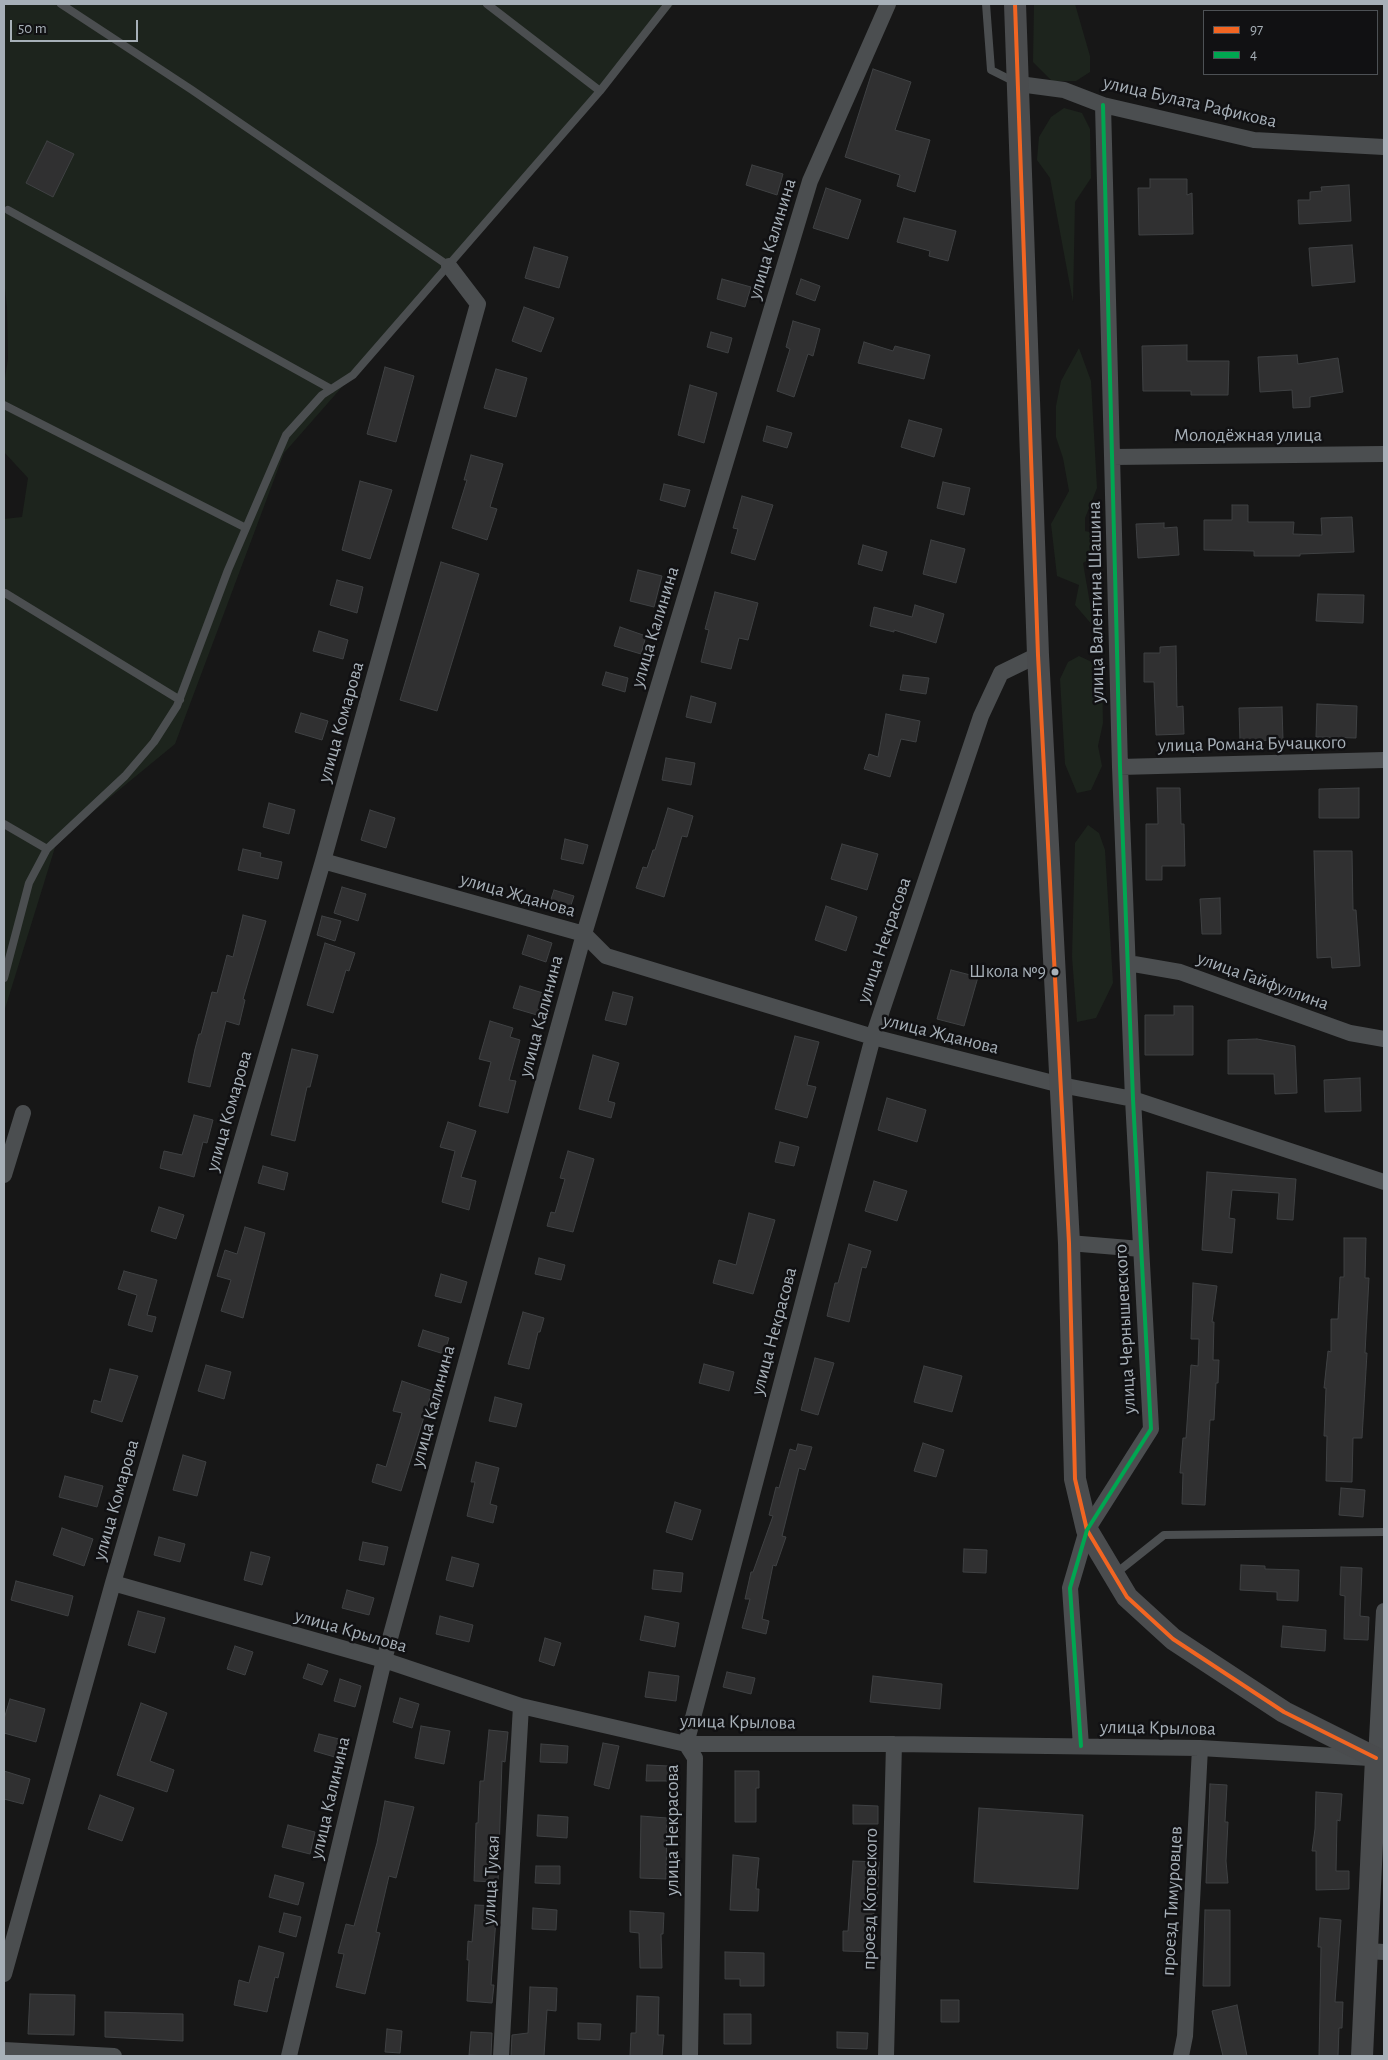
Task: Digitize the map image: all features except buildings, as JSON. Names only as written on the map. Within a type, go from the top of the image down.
[{"type":"street","name":"улица Калинина","points":[[289,2056],[384,1660],[584,934],[810,181],[888,4]]},
{"type":"street","points":[[1015,4],[1038,655],[1069,1243],[1076,1479],[1088,1530],[1127,1597],[1173,1639],[1284,1712],[1380,1759]]},
{"type":"street","name":"улица Булата Рафикова","points":[[1019,84],[1064,90],[1103,105],[1254,140],[1384,147]]},
{"type":"street","name":"улица Валентина Шашина","points":[[1103,105],[1120,767],[1133,1099]]},
{"type":"street","name":"улица Комарова","points":[[4,1974],[113,1583],[323,861],[478,304],[449,266]]},
{"type":"street","name":"Молодёжная улица","points":[[1113,456],[1384,454]]},
{"type":"street","name":"улица Некрасова","points":[[690,2056],[695,1758],[686,1744],[873,1037],[981,716],[1001,673],[1038,655]]},
{"type":"street","name":"улица Романа Бучацкого","points":[[1120,767],[1384,760]]},
{"type":"street","name":"улица Жданова","points":[[323,861],[584,934],[606,956],[873,1037],[1061,1086],[1133,1099],[1384,1182]]},
{"type":"street","name":"улица Гайфуллина","points":[[1128,963],[1180,972],[1350,1033],[1384,1039]]},
{"type":"street","name":"улица Чернышевского","points":[[1081,1746],[1070,1588],[1088,1530],[1151,1429],[1133,1099]]},
{"type":"street","points":[[4,1175],[23,1113]]},
{"type":"street","points":[[1069,1243],[1141,1249]]},
{"type":"street","name":"улица Крылова","points":[[113,1583],[384,1660],[521,1706],[686,1744],[894,1744],[1200,1748],[1380,1759]]},
{"type":"street","points":[[1362,2056],[1376,1951],[1384,1611]]},
{"type":"street","name":"улица Тукая","points":[[501,2056],[521,1706]]},
{"type":"street","name":"проезд Котовского","points":[[886,2056],[894,1744]]},
{"type":"street","name":"проезд Тимуровцев","points":[[1181,2056],[1185,2036],[1200,1748]]},
{"type":"street","points":[[4,2050],[114,2056]]},
{"type":"lane","points":[[61,4],[192,90],[449,266]]},
{"type":"lane","points":[[487,4],[600,91]]},
{"type":"lane","points":[[4,978],[29,883],[47,849],[124,776],[154,742],[180,700],[228,570],[286,435],[322,395],[353,375],[600,91],[668,4]]},
{"type":"lane","points":[[986,4],[991,70],[1019,84]]},
{"type":"lane","points":[[8,210],[331,389]]},
{"type":"lane","points":[[4,405],[246,528]]},
{"type":"lane","points":[[5,593],[180,700]]},
{"type":"lane","points":[[4,824],[47,849]]},
{"type":"lane","points":[[1113,1575],[1164,1536],[1384,1532]]},
{"type":"shaded area","points":[[4,4],[674,4],[544,157],[284,453],[175,744],[57,841],[4,1012],[4,519],[22,517],[28,478],[4,452],[4,384],[8,359],[7,307],[4,280]]},
{"type":"shaded area","points":[[1034,4],[1075,4],[1090,56],[1090,72],[1076,81],[1052,81],[1033,62]]},
{"type":"shaded area","points":[[1064,108],[1082,113],[1090,129],[1091,178],[1075,202],[1073,302],[1050,178],[1037,160],[1039,137],[1051,117]]},
{"type":"shaded area","points":[[1079,348],[1091,381],[1097,488],[1085,518],[1085,531],[1098,534],[1098,554],[1083,563],[1094,627],[1075,605],[1079,585],[1057,576],[1051,524],[1069,491],[1063,458],[1056,437],[1056,406],[1061,381]]},
{"type":"shaded area","points":[[1079,656],[1092,662],[1102,677],[1103,723],[1098,746],[1102,766],[1091,790],[1077,793],[1065,764],[1060,679],[1068,662]]},
{"type":"shaded area","points":[[1088,825],[1099,833],[1105,850],[1113,983],[1096,1018],[1077,1022],[1072,957],[1075,843]]},
{"type":"transit line","name":"97","points":[[1015,4],[1038,655],[1069,1243],[1075,1479],[1087,1530],[1127,1597],[1173,1639],[1284,1712],[1376,1758]]},
{"type":"transit line","name":"4","points":[[1081,1746],[1070,1588],[1087,1530],[1151,1429],[1133,1099],[1120,767],[1103,105]]},
{"type":"place","name":"Школа №9","points":[[1055,972]]}]
